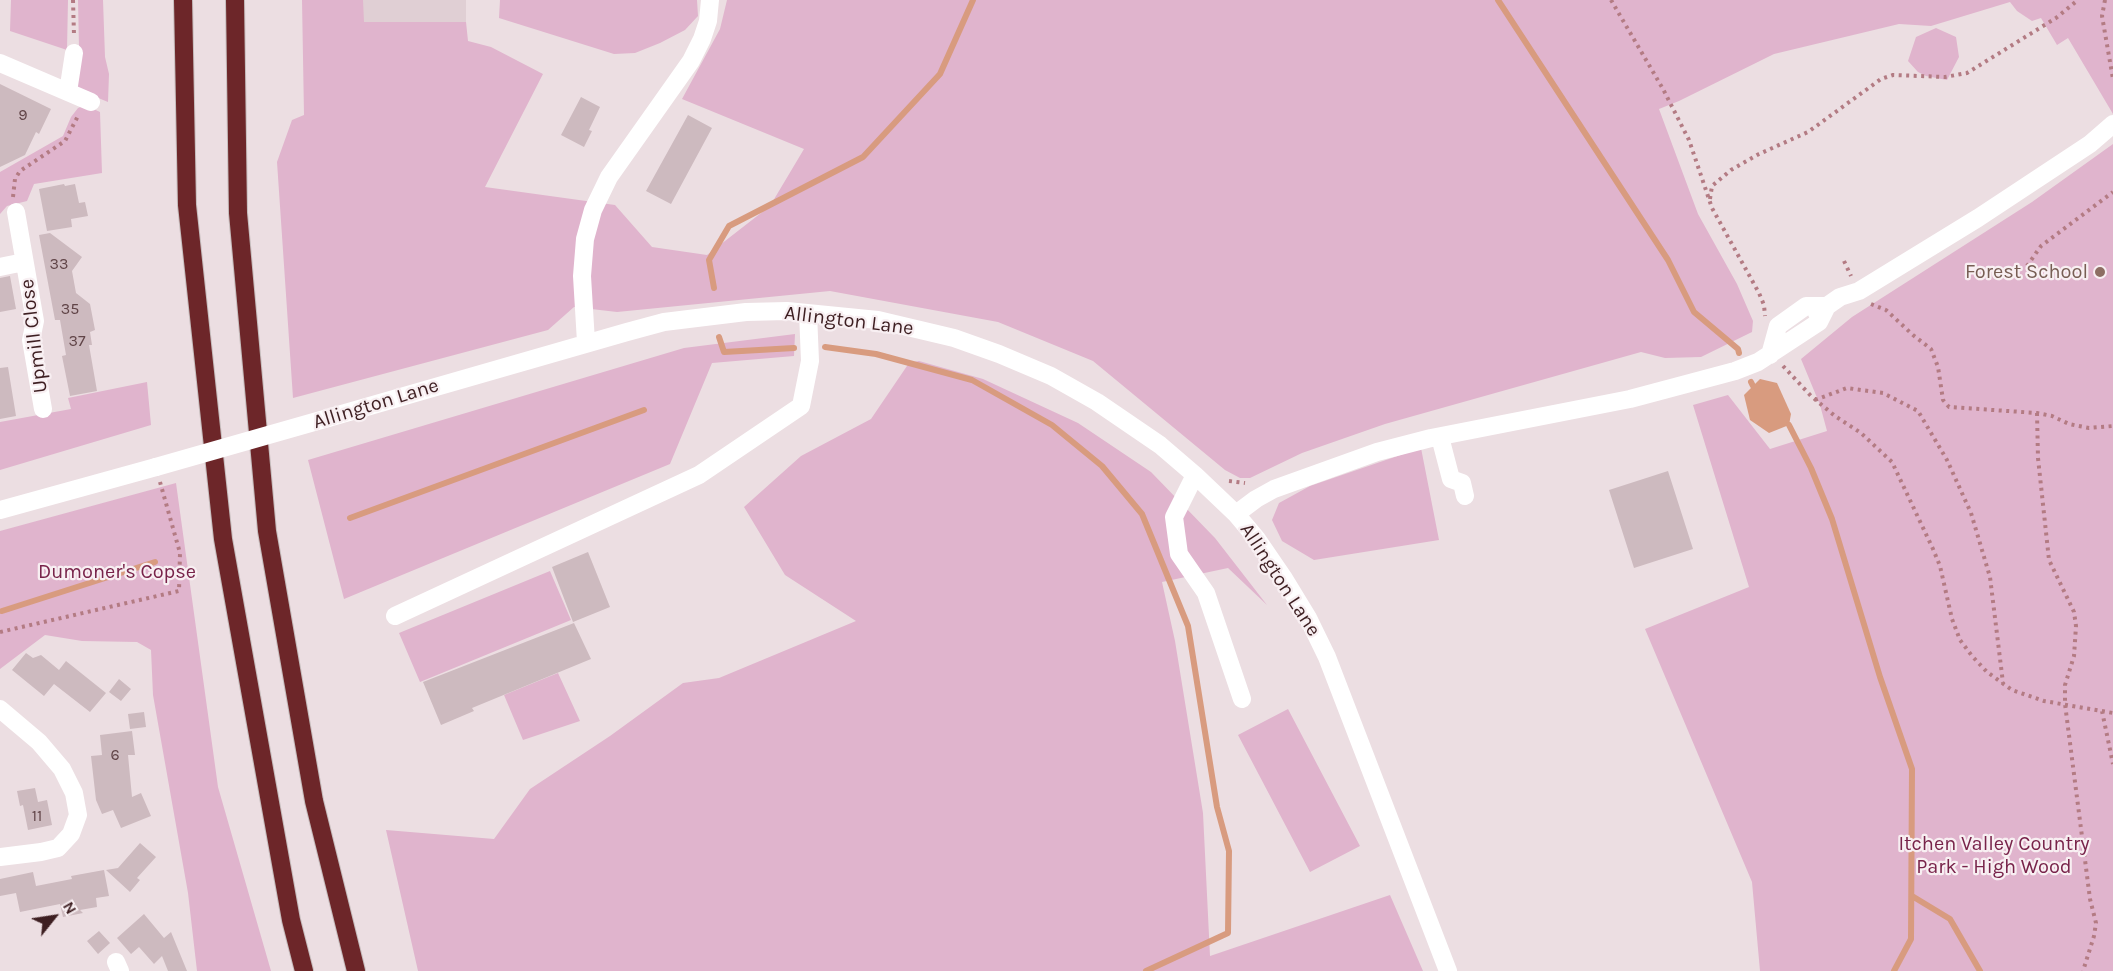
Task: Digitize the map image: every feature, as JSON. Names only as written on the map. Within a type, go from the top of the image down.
[{"type":"highway","points":[[183,0],[187,205],[223,539],[291,920],[304,971]]},
{"type":"highway","points":[[235,0],[238,213],[267,531],[314,801],[356,971]]},
{"type":"street","points":[[586,342],[582,276],[585,240],[593,210],[609,177],[691,61],[708,21],[710,0]]},
{"type":"street","points":[[68,92],[74,53]]},
{"type":"street","points":[[0,63],[88,101]]},
{"type":"street","points":[[1236,514],[1274,489],[1377,452],[1440,436],[1652,394],[1735,371],[1770,355],[1778,326],[1806,306],[1827,306],[1840,297],[1859,291],[1935,236],[2049,161],[2090,144],[2113,124]]},
{"type":"street","name":"Upmill Close","points":[[14,206],[35,321],[31,340],[43,409]]},
{"type":"street","name":"Upmill Close","points":[[0,267],[24,262]]},
{"type":"street","name":"Allington Lane","points":[[0,510],[328,418],[586,342],[664,322],[746,312],[787,311],[878,320],[954,338],[1051,376],[1097,402],[1160,446],[1196,475],[1236,514],[1257,539],[1308,618],[1327,657],[1448,971]]},
{"type":"street","points":[[395,616],[699,475],[801,406],[810,361],[808,313]]},
{"type":"street","points":[[1440,436],[1452,479],[1462,483],[1465,496]]},
{"type":"street","points":[[1196,475],[1174,517],[1179,554],[1206,593],[1242,699]]},
{"type":"street","points":[[0,709],[39,742],[62,769],[74,793],[78,815],[71,834],[58,848],[0,857]]},
{"type":"path","points":[[73,0],[74,53]]},
{"type":"path","points":[[1611,0],[1663,89],[1689,140],[1710,203],[1764,305],[1764,324]]},
{"type":"path","points":[[1710,203],[1712,186],[1720,178],[1759,154],[1816,127],[1881,79],[1893,75],[1945,77],[1967,73],[2056,18],[2078,0]]},
{"type":"path","points":[[2105,0],[2102,16],[2113,79]]},
{"type":"path","points":[[14,206],[12,190],[20,171],[65,141],[88,101]]},
{"type":"path","points":[[2027,266],[2041,246],[2113,192]]},
{"type":"path","points":[[1859,291],[1866,302],[1886,310],[1931,349],[1938,367],[1940,391],[1949,407],[2037,413],[2089,428],[2113,426]]},
{"type":"path","points":[[1770,355],[1815,400],[1861,433],[1892,462],[1940,566],[1952,619],[1960,640],[1979,664],[2012,690],[2044,701],[2113,713]]},
{"type":"path","points":[[1815,400],[1847,388],[1883,393],[1918,411],[1947,460],[1971,513],[1990,577],[2003,684]]},
{"type":"path","points":[[2037,413],[2038,458],[2049,560],[2074,612],[2076,626],[2074,656],[2065,685],[2065,704],[2090,899],[2096,923],[2083,971]]},
{"type":"path","points":[[1224,477],[1230,482],[1240,484],[1252,482]]},
{"type":"path","points":[[0,632],[179,591],[180,552],[167,504]]},
{"type":"path","points":[[2102,711],[2113,764]]},
{"type":"shaded area","points":[[363,0],[466,0],[466,22],[363,22]]},
{"type":"shaded area","points":[[1760,379],[1777,383],[1791,414],[1789,425],[1769,433],[1750,420],[1744,395]]},
{"type":"green space","points":[[11,0],[68,0],[67,50],[10,31]]},
{"type":"green space","points":[[78,0],[103,0],[105,57],[109,74],[108,102],[79,90],[76,84],[79,48]]},
{"type":"green space","points":[[302,0],[363,0],[364,22],[466,22],[468,41],[491,47],[543,74],[485,187],[615,205],[652,247],[707,255],[770,206],[804,149],[682,99],[720,29],[727,0],[2113,0],[2113,114],[2068,38],[2057,45],[2041,18],[2032,21],[2017,11],[2010,2],[1931,26],[1899,24],[1774,54],[1659,109],[1698,214],[1737,284],[1753,321],[1752,332],[1701,357],[1665,358],[1641,352],[1385,424],[1302,453],[1250,478],[1240,478],[1225,470],[1093,361],[998,322],[830,291],[617,312],[574,307],[548,330],[293,398],[277,162],[292,120],[304,115]]},
{"type":"green space","points":[[500,0],[697,0],[698,16],[685,30],[660,43],[635,53],[614,54],[499,18]]},
{"type":"green space","points":[[1936,28],[1956,37],[1959,57],[1947,80],[1926,76],[1918,72],[1908,61],[1916,37]]},
{"type":"green space","points":[[85,105],[100,112],[102,173],[34,184],[27,201],[7,206],[0,214],[0,172],[63,136],[71,117],[78,108]]},
{"type":"green space","name":"Itchen Valley Country Park - High Wood","points":[[2113,144],[2113,971],[1760,971],[1752,882],[1645,629],[1749,587],[1693,405],[1728,395],[1770,449],[1827,431],[1820,405],[1801,359],[1852,317],[2032,202]]},
{"type":"green space","points":[[795,334],[794,356],[712,363],[670,464],[344,599],[308,460],[684,348]]},
{"type":"green space","points":[[919,361],[983,379],[1078,423],[1151,472],[1215,538],[1267,605],[1228,568],[1162,582],[1175,641],[1203,813],[1210,956],[1390,895],[1423,971],[418,971],[386,830],[494,839],[530,789],[610,736],[683,683],[719,678],[856,621],[785,575],[744,507],[801,456],[871,419],[909,363]]},
{"type":"green space","points":[[147,382],[151,425],[0,470],[0,422],[71,409],[68,398]]},
{"type":"green space","points":[[1421,448],[1439,540],[1314,560],[1282,541],[1272,520],[1279,503],[1310,486]]},
{"type":"green space","name":"Dumoner's Copse","points":[[176,483],[218,787],[271,971],[197,971],[188,893],[153,695],[151,650],[137,642],[82,641],[45,635],[0,669],[0,531]]},
{"type":"green space","points":[[550,571],[571,620],[420,682],[399,633]]},
{"type":"green space","points":[[558,673],[580,721],[523,740],[504,695]]},
{"type":"green space","points":[[1288,709],[1360,846],[1310,872],[1238,735]]},
{"type":"building","points":[[0,84],[51,109],[39,134],[36,132],[25,155],[0,167]]},
{"type":"building","points":[[581,97],[600,107],[584,147],[561,135]]},
{"type":"building","points":[[688,115],[712,128],[671,204],[646,191]]},
{"type":"building","points":[[64,184],[65,186],[75,184],[79,203],[85,202],[88,216],[71,219],[72,227],[47,231],[39,189]]},
{"type":"building","points":[[50,233],[82,257],[72,271],[76,293],[90,304],[95,330],[90,332],[92,345],[89,345],[97,391],[70,396],[62,356],[66,355],[60,320],[55,320],[39,235]]},
{"type":"building","points":[[10,276],[16,309],[0,312],[0,278]]},
{"type":"building","points":[[8,367],[16,416],[0,419],[0,368]]},
{"type":"building","points":[[1668,471],[1693,549],[1634,568],[1609,490]]},
{"type":"building","points":[[588,552],[610,607],[573,622],[552,567]]},
{"type":"building","points":[[574,623],[591,659],[472,708],[474,711],[441,725],[423,682]]},
{"type":"building","points":[[26,653],[33,658],[41,655],[59,670],[66,661],[106,693],[90,712],[54,684],[44,696],[12,670]]},
{"type":"building","points":[[119,679],[131,689],[121,701],[109,692]]},
{"type":"building","points":[[144,712],[146,727],[130,729],[128,714]]},
{"type":"building","points":[[132,731],[135,755],[128,755],[132,797],[141,793],[151,816],[121,828],[113,810],[102,814],[96,800],[91,756],[102,755],[100,735]]},
{"type":"building","points":[[35,788],[38,802],[47,800],[52,825],[28,830],[23,805],[20,806],[17,791]]},
{"type":"building","points":[[140,843],[156,857],[137,878],[140,880],[130,892],[106,870],[118,868]]},
{"type":"building","points":[[104,870],[109,896],[96,898],[97,907],[80,910],[83,913],[63,917],[60,904],[20,912],[16,893],[0,896],[0,879],[33,872],[36,886]]},
{"type":"building","points":[[144,914],[164,938],[171,932],[187,971],[168,971],[162,956],[154,964],[139,947],[131,954],[117,938]]},
{"type":"building","points":[[99,931],[110,943],[98,954],[87,941]]},
{"type":"waterway","points":[[714,288],[709,260],[729,226],[863,157],[940,74],[973,0]]},
{"type":"waterway","points":[[1498,0],[1668,260],[1694,312],[1738,349],[1739,353]]},
{"type":"waterway","points":[[719,337],[724,352],[794,348]]},
{"type":"waterway","points":[[825,347],[876,354],[972,380],[1052,425],[1102,466],[1142,514],[1188,626],[1217,807],[1229,851],[1228,933],[1146,971]]},
{"type":"waterway","points":[[1751,382],[1753,386]]},
{"type":"waterway","points":[[350,518],[644,410]]},
{"type":"waterway","points":[[1789,425],[1811,468],[1832,519],[1880,677],[1912,769],[1911,939],[1894,971]]},
{"type":"waterway","points":[[2,611],[155,562]]},
{"type":"waterway","points":[[1912,896],[1950,919],[1980,971]]},
{"type":"place","name":"Forest School","points":[[2100,272]]}]
